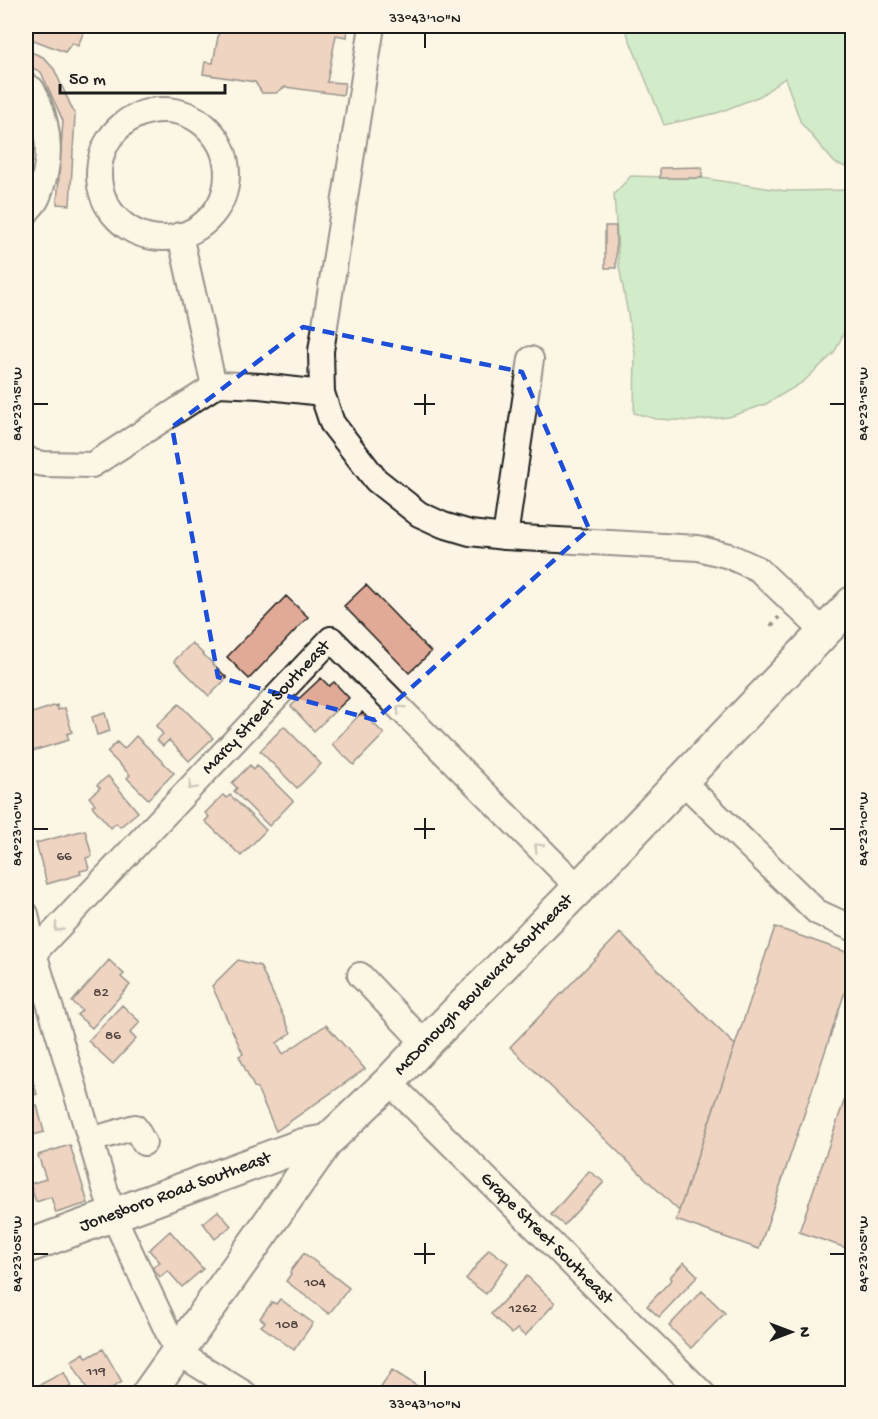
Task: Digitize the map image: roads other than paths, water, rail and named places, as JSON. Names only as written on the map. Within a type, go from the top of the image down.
[{"type":"main road","name":"McDonough Boulevard Southeast","points":[[148,1394],[327,1142],[579,888],[852,603]]},
{"type":"main road","name":"Jonesboro Road Southeast","points":[[26,1247],[303,1145],[327,1142]]},
{"type":"street","points":[[372,26],[321,351],[322,393],[332,423],[376,480],[419,514],[442,525],[470,533],[505,537],[698,548],[729,556],[758,569],[825,633]]},
{"type":"street","points":[[26,86],[32,89],[40,103],[47,128],[49,154],[37,201],[26,213]]},
{"type":"street","points":[[167,109],[188,114],[209,128],[220,142],[226,161],[225,190],[213,214],[192,232],[180,235],[167,238],[146,236],[123,225],[111,212],[99,185],[100,162],[108,139],[122,123],[142,112],[167,109]]},
{"type":"street","points":[[180,235],[214,386]]},
{"type":"street","points":[[505,537],[531,359]]},
{"type":"street","points":[[26,458],[32,462],[44,464],[92,465],[218,384],[322,393]]},
{"type":"street","name":"Marcy Street Southeast","points":[[34,953],[331,639],[579,888]]},
{"type":"street","points":[[682,781],[817,912],[852,928]]},
{"type":"street","points":[[26,916],[34,953],[113,1215],[177,1352],[245,1394]]},
{"type":"street","points":[[360,975],[425,1044]]},
{"type":"street","name":"Grape Street Southeast","points":[[389,1082],[703,1394]]},
{"type":"street","points":[[91,1140],[135,1127],[144,1143]]}]
